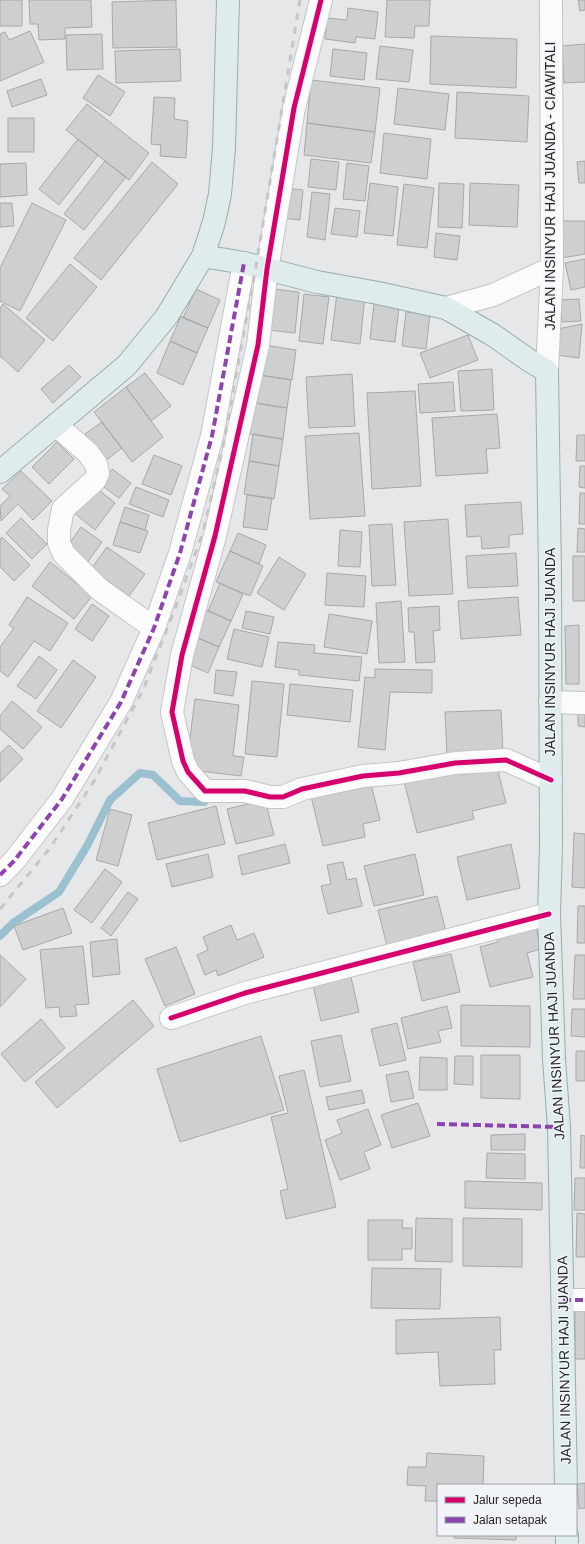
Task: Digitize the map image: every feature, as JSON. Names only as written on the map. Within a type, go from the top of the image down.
[{"type":"main road","points":[[0,472],[127,365],[167,316],[203,256],[214,222],[220,194],[224,148],[228,0]]},
{"type":"main road","points":[[203,256],[244,263],[317,282],[378,293],[446,308],[493,335],[547,371]]},
{"type":"main road","name":"JALAN INSINYUR HAJI JUANDA","points":[[547,371],[551,780],[549,914],[554,1059],[559,1127],[566,1484]]},
{"type":"street","points":[[321,0],[294,108],[267,269],[258,345],[215,536],[182,655],[172,712],[183,761],[188,772],[205,791],[245,791],[270,797],[283,797],[302,789],[363,776],[399,773],[455,763],[506,760],[551,780]]},
{"type":"street","name":"JALAN INSINYUR HAJI JUANDA - CIAWITALI","points":[[547,371],[552,268],[551,0]]},
{"type":"street","points":[[0,875],[14,861],[62,799],[121,702],[154,628],[180,553],[212,436],[244,263]]},
{"type":"street","points":[[446,308],[493,295],[552,268]]},
{"type":"street","points":[[56,425],[88,453],[96,464],[98,473],[96,480],[63,509],[59,543],[64,554],[99,589],[154,628]]},
{"type":"street","points":[[550,702],[585,703]]},
{"type":"street","points":[[171,1018],[245,994],[549,914]]},
{"type":"street","points":[[563,1300],[585,1300]]},
{"type":"building","points":[[0,0],[22,0],[22,26],[0,26]]},
{"type":"building","points":[[29,0],[91,0],[92,27],[65,28],[65,39],[39,40],[38,24],[30,24]]},
{"type":"building","points":[[176,0],[177,47],[113,48],[112,2]]},
{"type":"building","points":[[387,0],[430,0],[429,26],[415,26],[414,38],[385,37]]},
{"type":"building","points":[[578,0],[585,0],[585,10],[580,11]]},
{"type":"building","points":[[348,8],[378,12],[375,39],[356,37],[355,43],[325,39],[327,18],[347,20]]},
{"type":"building","points":[[30,31],[44,62],[0,81],[0,34],[5,32],[9,40]]},
{"type":"building","points":[[102,34],[103,69],[67,70],[66,35]]},
{"type":"building","points":[[431,36],[517,39],[516,88],[430,84]]},
{"type":"building","points":[[585,44],[585,82],[564,83],[562,46]]},
{"type":"building","points":[[380,46],[413,50],[409,82],[376,79]]},
{"type":"building","points":[[180,49],[181,81],[116,83],[115,51]]},
{"type":"building","points":[[333,49],[367,53],[364,80],[330,76]]},
{"type":"building","points":[[98,75],[125,92],[110,116],[83,98]]},
{"type":"building","points":[[41,79],[47,95],[12,107],[7,91]]},
{"type":"building","points":[[311,80],[380,88],[375,132],[307,123]]},
{"type":"building","points":[[398,88],[449,94],[445,130],[394,124]]},
{"type":"building","points":[[457,92],[529,96],[527,142],[455,138]]},
{"type":"building","points":[[154,97],[175,98],[174,119],[188,121],[186,158],[160,156],[161,145],[151,144]]},
{"type":"building","points":[[87,104],[149,153],[129,180],[66,130]]},
{"type":"building","points":[[8,118],[34,118],[34,152],[8,152]]},
{"type":"building","points":[[307,123],[375,132],[371,163],[304,155]]},
{"type":"building","points":[[384,133],[431,139],[427,179],[380,173]]},
{"type":"building","points":[[78,139],[98,155],[59,205],[39,189]]},
{"type":"building","points":[[311,159],[339,162],[336,190],[308,187]]},
{"type":"building","points":[[105,161],[126,177],[84,230],[64,214]]},
{"type":"building","points":[[585,161],[585,183],[579,183],[577,162]]},
{"type":"building","points":[[152,162],[178,184],[101,280],[74,258]]},
{"type":"building","points":[[26,163],[27,195],[0,197],[0,164]]},
{"type":"building","points":[[347,163],[369,166],[365,201],[343,199]]},
{"type":"building","points":[[370,183],[398,187],[393,236],[364,233]]},
{"type":"building","points":[[439,183],[464,184],[462,228],[438,227]]},
{"type":"building","points":[[470,183],[519,185],[517,227],[469,225]]},
{"type":"building","points":[[404,184],[434,188],[427,248],[397,245]]},
{"type":"building","points":[[284,188],[303,190],[300,220],[281,218]]},
{"type":"building","points":[[312,192],[330,194],[325,240],[307,237]]},
{"type":"building","points":[[0,203],[12,203],[14,226],[0,227]]},
{"type":"building","points":[[32,203],[66,220],[20,311],[0,301],[0,268]]},
{"type":"building","points":[[335,208],[360,211],[357,237],[331,234]]},
{"type":"building","points":[[559,221],[585,221],[585,254],[556,259]]},
{"type":"building","points":[[436,233],[460,236],[457,260],[434,257]]},
{"type":"building","points":[[585,259],[585,287],[571,290],[565,263]]},
{"type":"building","points":[[70,264],[97,287],[53,341],[26,318]]},
{"type":"building","points":[[196,289],[220,300],[208,328],[183,318]]},
{"type":"building","points":[[274,289],[299,292],[295,333],[269,330]]},
{"type":"building","points":[[337,293],[365,296],[360,344],[331,340]]},
{"type":"building","points":[[304,294],[329,297],[323,344],[299,341]]},
{"type":"building","points":[[579,299],[581,321],[562,322],[560,300]]},
{"type":"building","points":[[3,304],[45,340],[18,372],[0,356],[0,308]]},
{"type":"building","points":[[374,304],[399,307],[395,342],[370,339]]},
{"type":"building","points":[[406,312],[430,314],[426,349],[402,346]]},
{"type":"building","points":[[181,316],[208,328],[197,353],[170,341]]},
{"type":"building","points":[[582,324],[579,358],[556,355],[558,329]]},
{"type":"building","points":[[468,335],[478,360],[430,378],[420,353]]},
{"type":"building","points":[[170,341],[197,353],[183,385],[157,373]]},
{"type":"building","points":[[264,345],[296,350],[292,380],[260,375]]},
{"type":"building","points":[[69,365],[81,377],[53,403],[41,389]]},
{"type":"building","points":[[492,369],[494,410],[461,411],[458,371]]},
{"type":"building","points":[[145,373],[171,406],[151,421],[126,387]]},
{"type":"building","points":[[352,374],[355,426],[309,428],[306,377]]},
{"type":"building","points":[[259,375],[291,380],[287,408],[255,403]]},
{"type":"building","points":[[453,382],[455,411],[420,413],[418,384]]},
{"type":"building","points":[[126,387],[163,437],[132,462],[94,412]]},
{"type":"building","points":[[415,391],[421,486],[372,489],[367,393]]},
{"type":"building","points":[[255,403],[287,408],[283,439],[250,434]]},
{"type":"building","points":[[497,414],[500,448],[486,449],[488,473],[436,476],[432,418]]},
{"type":"building","points":[[102,422],[122,448],[105,461],[85,434]]},
{"type":"building","points":[[359,433],[365,516],[310,519],[305,436]]},
{"type":"building","points":[[253,434],[283,439],[279,466],[249,461]]},
{"type":"building","points":[[577,435],[585,435],[585,461],[576,461]]},
{"type":"building","points":[[57,442],[74,459],[49,484],[32,467]]},
{"type":"building","points":[[154,455],[182,466],[171,495],[142,484]]},
{"type":"building","points":[[249,461],[279,466],[274,499],[244,494]]},
{"type":"building","points":[[580,466],[585,466],[585,488],[579,487]]},
{"type":"building","points":[[112,469],[131,483],[119,498],[101,485]]},
{"type":"building","points":[[21,471],[52,501],[33,520],[18,504],[1,521],[0,506],[10,496],[2,489]]},
{"type":"building","points":[[94,486],[115,503],[95,530],[73,512]]},
{"type":"building","points":[[136,487],[169,500],[163,517],[129,504]]},
{"type":"building","points":[[580,493],[585,493],[585,524],[579,524]]},
{"type":"building","points":[[247,495],[272,498],[267,530],[243,527]]},
{"type":"building","points":[[521,502],[523,534],[509,535],[509,547],[482,549],[481,536],[467,537],[465,505]]},
{"type":"building","points":[[125,507],[149,515],[145,530],[120,522]]},
{"type":"building","points":[[21,518],[47,544],[32,559],[6,533]]},
{"type":"building","points":[[448,519],[453,594],[409,596],[404,522]]},
{"type":"building","points":[[120,522],[148,531],[140,553],[113,545]]},
{"type":"building","points":[[392,524],[396,585],[372,586],[369,525]]},
{"type":"building","points":[[81,527],[102,542],[87,563],[66,548]]},
{"type":"building","points":[[578,528],[585,529],[585,552],[577,552]]},
{"type":"building","points":[[340,530],[362,532],[360,567],[338,566]]},
{"type":"building","points":[[238,533],[266,545],[259,564],[230,551]]},
{"type":"building","points":[[2,537],[30,565],[14,581],[0,567],[0,539]]},
{"type":"building","points":[[107,547],[145,574],[129,596],[91,569]]},
{"type":"building","points":[[230,551],[263,566],[250,596],[216,582]]},
{"type":"building","points":[[516,553],[518,586],[468,588],[466,556]]},
{"type":"building","points":[[573,556],[585,556],[585,601],[573,601]]},
{"type":"building","points":[[279,557],[306,574],[284,610],[257,593]]},
{"type":"building","points":[[50,562],[92,596],[74,619],[32,586]]},
{"type":"building","points":[[327,573],[366,576],[364,607],[325,605]]},
{"type":"building","points":[[220,583],[243,594],[231,621],[208,611]]},
{"type":"building","points":[[27,597],[68,623],[50,651],[34,641],[8,677],[0,671],[0,647],[14,628],[9,625]]},
{"type":"building","points":[[518,597],[521,635],[461,639],[458,601]]},
{"type":"building","points":[[401,601],[405,662],[379,663],[376,603]]},
{"type":"building","points":[[92,604],[109,616],[92,641],[75,629]]},
{"type":"building","points":[[439,606],[440,630],[433,631],[435,662],[416,663],[414,632],[409,632],[408,608]]},
{"type":"building","points":[[207,610],[231,621],[219,647],[195,637]]},
{"type":"building","points":[[246,611],[274,617],[270,634],[242,628]]},
{"type":"building","points":[[329,614],[372,621],[367,654],[324,647]]},
{"type":"building","points":[[579,625],[579,684],[566,684],[565,626]]},
{"type":"building","points":[[234,629],[269,637],[262,667],[227,659]]},
{"type":"building","points":[[196,637],[219,647],[208,673],[185,663]]},
{"type":"building","points":[[278,642],[315,645],[314,653],[362,657],[359,681],[299,675],[299,670],[275,667]]},
{"type":"building","points":[[39,656],[57,670],[36,699],[17,686]]},
{"type":"building","points":[[73,660],[96,677],[61,728],[37,711]]},
{"type":"building","points":[[375,669],[432,670],[432,693],[390,692],[385,750],[358,747],[365,677],[375,678]]},
{"type":"building","points":[[216,670],[237,672],[233,696],[214,693]]},
{"type":"building","points":[[252,681],[284,684],[277,757],[245,754]]},
{"type":"building","points":[[290,684],[353,690],[350,722],[287,715]]},
{"type":"building","points":[[195,699],[239,705],[233,756],[244,757],[241,776],[191,770],[194,754],[188,753]]},
{"type":"building","points":[[12,701],[42,727],[23,749],[0,729],[0,716]]},
{"type":"building","points":[[501,710],[503,754],[447,756],[445,712]]},
{"type":"building","points":[[578,712],[585,712],[585,727],[578,726]]},
{"type":"building","points":[[9,745],[23,759],[0,782],[0,753]]},
{"type":"building","points":[[497,767],[506,803],[472,811],[474,819],[417,833],[403,777],[462,770],[463,775]]},
{"type":"building","points":[[371,784],[380,820],[363,824],[365,837],[323,846],[311,796]]},
{"type":"building","points":[[265,800],[274,835],[236,844],[227,809]]},
{"type":"building","points":[[216,806],[225,844],[157,860],[148,823]]},
{"type":"building","points":[[110,809],[132,815],[118,866],[96,860]]},
{"type":"building","points":[[574,833],[585,834],[585,888],[572,887]]},
{"type":"building","points":[[285,844],[290,863],[242,875],[238,856]]},
{"type":"building","points":[[511,844],[520,888],[467,900],[457,857]]},
{"type":"building","points":[[208,854],[213,877],[172,887],[166,864]]},
{"type":"building","points":[[415,854],[424,895],[374,906],[364,866]]},
{"type":"building","points":[[343,862],[347,880],[356,878],[362,906],[328,914],[321,886],[331,884],[327,865]]},
{"type":"building","points":[[105,869],[122,882],[92,923],[74,910]]},
{"type":"building","points":[[128,892],[138,899],[111,936],[101,928]]},
{"type":"building","points":[[437,896],[447,936],[388,950],[378,910]]},
{"type":"building","points":[[578,906],[585,906],[585,943],[577,943]]},
{"type":"building","points":[[63,908],[72,933],[23,950],[14,926]]},
{"type":"building","points":[[231,925],[237,940],[254,933],[264,957],[218,976],[216,970],[205,975],[197,955],[208,950],[203,937]]},
{"type":"building","points":[[536,928],[541,949],[527,953],[533,977],[490,987],[480,947],[498,942],[496,937]]},
{"type":"building","points":[[117,939],[120,974],[93,977],[90,942]]},
{"type":"building","points":[[83,946],[89,1004],[75,1005],[77,1016],[60,1017],[59,1007],[46,1008],[40,950]]},
{"type":"building","points":[[176,947],[195,994],[165,1006],[145,959]]},
{"type":"building","points":[[451,954],[460,992],[422,1001],[413,962]]},
{"type":"building","points":[[0,955],[26,979],[0,1007]]},
{"type":"building","points":[[575,955],[585,955],[585,999],[573,999]]},
{"type":"building","points":[[351,977],[359,1012],[321,1021],[313,985]]},
{"type":"building","points":[[133,1000],[154,1026],[57,1108],[35,1082]]},
{"type":"building","points":[[461,1005],[530,1006],[530,1047],[461,1046]]},
{"type":"building","points":[[447,1006],[452,1028],[438,1031],[441,1042],[408,1049],[401,1018]]},
{"type":"building","points":[[572,1009],[585,1009],[585,1037],[571,1036]]},
{"type":"building","points":[[41,1019],[65,1048],[25,1082],[1,1054]]},
{"type":"building","points":[[397,1023],[406,1060],[380,1066],[371,1029]]},
{"type":"building","points":[[341,1035],[351,1081],[320,1087],[311,1041]]},
{"type":"building","points":[[261,1036],[284,1110],[180,1142],[157,1069]]},
{"type":"building","points":[[576,1051],[585,1051],[585,1081],[576,1081]]},
{"type":"building","points":[[481,1055],[520,1055],[520,1099],[481,1098]]},
{"type":"building","points":[[455,1056],[473,1056],[473,1085],[454,1084]]},
{"type":"building","points":[[420,1057],[447,1058],[447,1090],[419,1090]]},
{"type":"building","points":[[304,1070],[336,1207],[286,1219],[280,1191],[288,1189],[271,1117],[288,1113],[279,1076]]},
{"type":"building","points":[[408,1071],[414,1098],[391,1102],[386,1075]]},
{"type":"building","points":[[362,1090],[365,1103],[329,1110],[326,1097]]},
{"type":"building","points":[[418,1103],[430,1136],[392,1148],[381,1115]]},
{"type":"building","points":[[368,1109],[381,1145],[364,1152],[370,1169],[340,1180],[325,1140],[342,1133],[337,1120]]},
{"type":"building","points":[[525,1134],[525,1150],[491,1150],[491,1135]]},
{"type":"building","points":[[581,1135],[585,1136],[585,1168],[580,1168]]},
{"type":"building","points":[[487,1153],[525,1154],[525,1179],[486,1178]]},
{"type":"building","points":[[575,1178],[585,1178],[585,1210],[574,1210]]},
{"type":"building","points":[[465,1181],[542,1183],[542,1210],[465,1208]]},
{"type":"building","points":[[577,1213],[585,1214],[585,1257],[576,1257]]},
{"type":"building","points":[[416,1218],[452,1219],[452,1262],[415,1261]]},
{"type":"building","points":[[463,1218],[522,1219],[522,1267],[463,1266]]},
{"type":"building","points":[[368,1220],[403,1220],[402,1228],[412,1228],[412,1249],[402,1249],[402,1260],[368,1260]]},
{"type":"building","points":[[372,1268],[441,1269],[440,1309],[371,1308]]},
{"type":"building","points":[[575,1307],[585,1307],[585,1359],[575,1359]]},
{"type":"building","points":[[500,1317],[501,1350],[494,1350],[495,1384],[440,1386],[438,1352],[396,1354],[396,1320]]},
{"type":"building","points":[[427,1453],[484,1456],[483,1484],[437,1484],[437,1501],[425,1501],[426,1486],[407,1485],[408,1467],[426,1467]]},
{"type":"building","points":[[585,1483],[585,1508],[579,1509],[577,1484]]},
{"type":"building","points":[[454,1536],[516,1536],[516,1540],[454,1538]]},
{"type":"waterway","points":[[0,936],[13,923],[59,892],[87,846],[110,800],[140,773],[153,775],[180,801],[204,802]]},
{"type":"railway","points":[[0,909],[50,848],[93,783],[143,690],[203,532],[223,447],[256,266],[300,0]]},
{"type":"marked path","points":[[0,875],[14,861],[62,799],[121,702],[154,628],[180,553],[212,436],[244,263]]},
{"type":"marked path","points":[[437,1124],[559,1127]]},
{"type":"marked path","points":[[563,1300],[585,1300]]},
{"type":"cycle path","points":[[321,0],[294,108],[267,269],[258,345],[215,536],[182,655],[172,712],[183,761],[188,772],[205,791],[245,791],[270,797],[283,797],[302,789],[363,776],[399,773],[455,763],[506,760],[551,780]]},
{"type":"cycle path","points":[[171,1018],[245,993],[549,914]]}]
